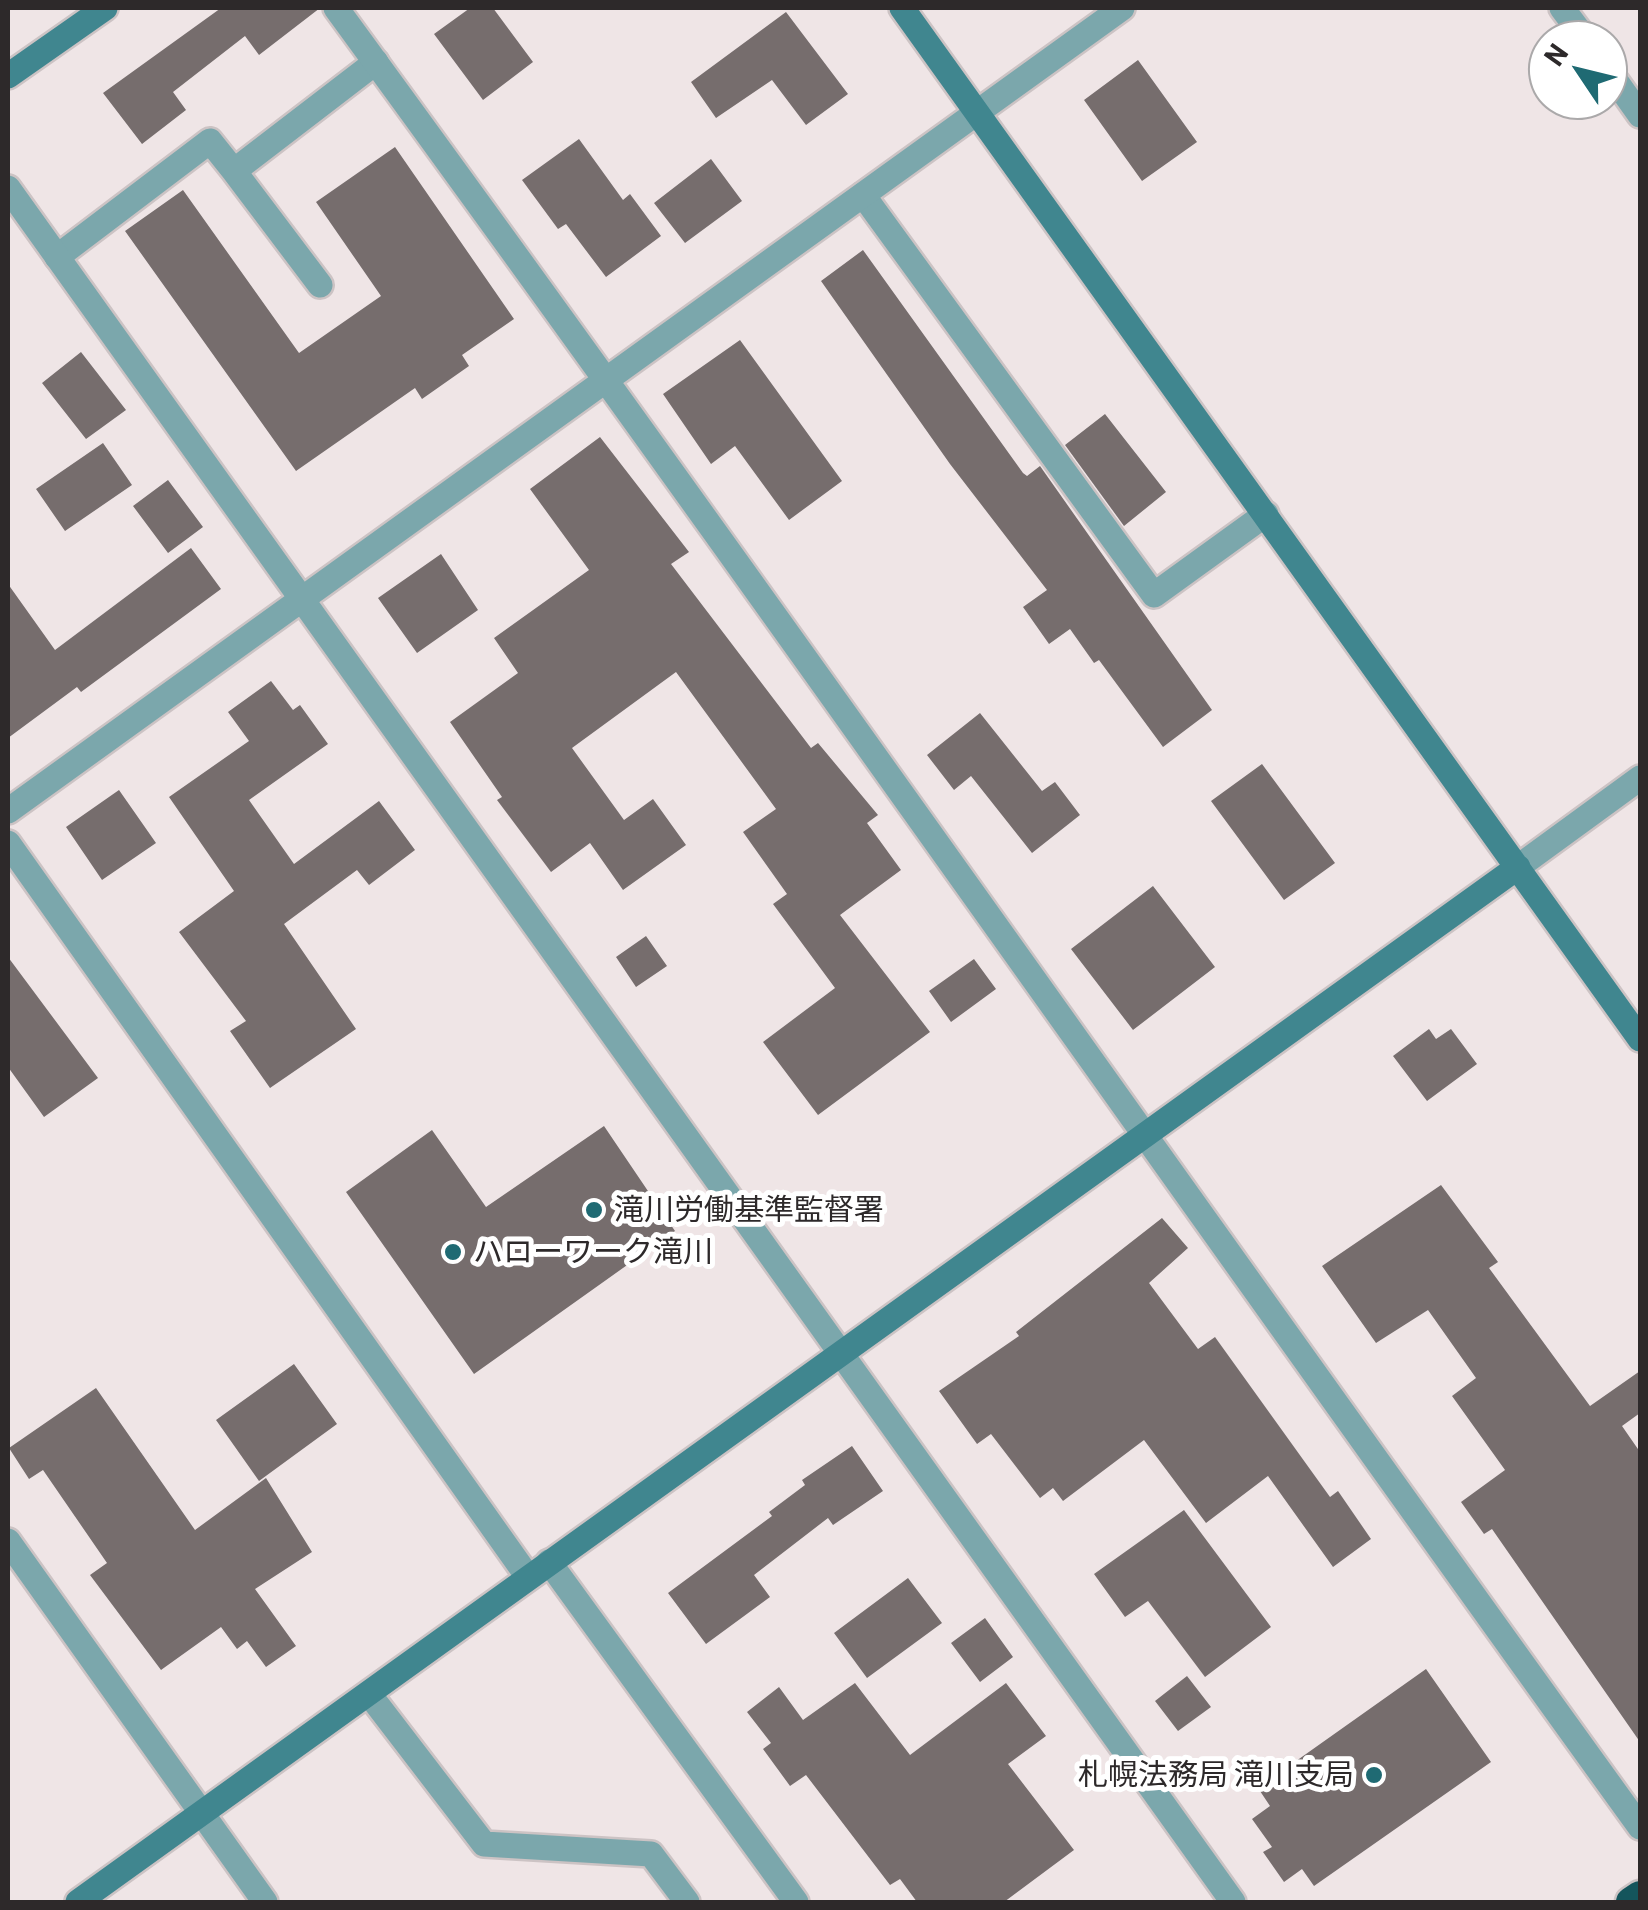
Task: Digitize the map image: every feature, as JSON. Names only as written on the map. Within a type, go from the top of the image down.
[{"type":"highway","points":[[1631,1902],[1640,1896]]},
{"type":"street","points":[[8,76],[105,8]]},
{"type":"street","points":[[336,8],[608,378],[1142,1136],[1640,1827]]},
{"type":"street","points":[[902,8],[1640,1039]]},
{"type":"street","points":[[8,810],[1122,8]]},
{"type":"street","points":[[234,172],[376,62]]},
{"type":"street","points":[[57,257],[210,140],[320,286]]},
{"type":"street","points":[[8,188],[1233,1902]]},
{"type":"street","points":[[864,195],[1154,595],[1266,514]]},
{"type":"street","points":[[78,1902],[1640,778]]},
{"type":"street","points":[[8,843],[539,1569],[796,1902]]},
{"type":"street","points":[[8,1541],[261,1901]]},
{"type":"street","points":[[369,1694],[484,1844],[651,1854],[687,1902]]},
{"type":"building","points":[[221,8],[320,8],[259,55],[245,36],[173,92],[186,110],[142,144],[103,93]]},
{"type":"building","points":[[470,8],[493,8],[533,62],[483,100],[434,34]]},
{"type":"building","points":[[786,12],[848,94],[806,125],[772,80],[716,118],[691,82]]},
{"type":"building","points":[[1138,60],[1197,142],[1142,181],[1084,100]]},
{"type":"building","points":[[579,139],[623,200],[630,194],[661,236],[606,277],[566,224],[558,229],[522,180]]},
{"type":"building","points":[[395,147],[514,319],[462,355],[469,366],[422,399],[415,388],[296,471],[125,231],[183,190],[299,353],[381,296],[316,202]]},
{"type":"building","points":[[711,159],[742,201],[685,243],[654,203]]},
{"type":"building","points":[[863,250],[1023,473],[1027,476],[1040,466],[1212,710],[1163,747],[1099,660],[1094,663],[1070,629],[1049,644],[1023,607],[1047,590],[950,464],[821,281]]},
{"type":"building","points":[[740,340],[842,481],[789,520],[735,446],[711,464],[663,394]]},
{"type":"building","points":[[81,352],[126,410],[86,439],[42,383]]},
{"type":"building","points":[[1105,414],[1166,492],[1124,526],[1065,445]]},
{"type":"building","points":[[600,437],[689,552],[671,564],[811,748],[818,743],[878,815],[867,823],[901,870],[840,915],[930,1032],[818,1115],[763,1042],[835,988],[773,904],[787,894],[743,832],[776,809],[676,672],[572,748],[624,820],[653,799],[686,845],[623,890],[590,843],[551,872],[497,800],[502,797],[450,722],[518,673],[494,638],[589,570],[530,489]]},
{"type":"building","points":[[103,443],[132,485],[65,531],[36,489]]},
{"type":"building","points":[[168,480],[203,527],[168,553],[133,506]]},
{"type":"building","points":[[191,548],[221,589],[81,692],[77,687],[8,738],[8,584],[55,650]]},
{"type":"building","points":[[441,554],[478,610],[417,653],[378,598]]},
{"type":"building","points":[[271,681],[293,710],[300,705],[328,744],[249,800],[294,864],[379,801],[415,850],[369,885],[357,870],[284,924],[356,1029],[270,1088],[230,1031],[246,1021],[179,932],[234,891],[169,797],[249,741],[228,712]]},
{"type":"building","points":[[980,713],[1042,791],[1055,782],[1080,815],[1032,853],[971,776],[954,790],[927,755]]},
{"type":"building","points":[[1262,764],[1335,863],[1284,900],[1211,801]]},
{"type":"building","points":[[119,790],[156,843],[102,880],[66,827]]},
{"type":"building","points":[[1153,886],[1215,967],[1133,1030],[1071,949]]},
{"type":"building","points":[[646,936],[667,966],[636,987],[616,957]]},
{"type":"building","points":[[8,957],[98,1078],[44,1117],[8,1067]]},
{"type":"building","points":[[974,959],[996,989],[951,1022],[929,991]]},
{"type":"building","points":[[1429,1029],[1436,1039],[1451,1029],[1477,1064],[1427,1101],[1393,1056]]},
{"type":"building","points":[[604,1126],[675,1231],[474,1374],[346,1192],[432,1130],[486,1207]]},
{"type":"building","points":[[1441,1185],[1498,1262],[1489,1268],[1590,1406],[1640,1371],[1640,1413],[1622,1426],[1640,1452],[1640,1742],[1492,1529],[1484,1534],[1461,1502],[1505,1470],[1452,1396],[1476,1378],[1428,1310],[1376,1343],[1322,1266]]},
{"type":"building","points":[[1162,1218],[1188,1248],[1149,1283],[1198,1349],[1215,1337],[1330,1497],[1338,1491],[1371,1539],[1333,1567],[1268,1476],[1206,1523],[1144,1440],[1063,1501],[1053,1488],[1040,1498],[991,1434],[977,1444],[939,1391],[1019,1336],[1016,1332]]},
{"type":"building","points":[[294,1364],[337,1424],[259,1481],[216,1420]]},
{"type":"building","points":[[96,1388],[195,1530],[266,1478],[312,1552],[255,1589],[296,1646],[266,1667],[247,1641],[237,1649],[221,1627],[161,1670],[90,1575],[107,1563],[43,1470],[29,1479],[9,1448]]},
{"type":"building","points":[[852,1446],[883,1491],[833,1525],[828,1518],[754,1575],[770,1597],[706,1644],[668,1593],[772,1516],[769,1512],[805,1485],[802,1480]]},
{"type":"building","points":[[1184,1510],[1271,1627],[1205,1677],[1148,1601],[1125,1617],[1094,1574]]},
{"type":"building","points":[[908,1578],[942,1623],[867,1678],[834,1633]]},
{"type":"building","points":[[985,1618],[1013,1657],[980,1682],[951,1643]]},
{"type":"building","name":"札幌法務局 滝川支局","points":[[1426,1669],[1491,1762],[1314,1886],[1302,1869],[1284,1882],[1263,1852],[1272,1847],[1252,1819],[1270,1806],[1258,1788]]},
{"type":"building","points":[[1187,1676],[1211,1707],[1178,1731],[1155,1701]]},
{"type":"building","points":[[855,1683],[910,1755],[1006,1683],[1046,1736],[1008,1764],[1074,1850],[1004,1902],[917,1902],[900,1879],[890,1885],[806,1775],[790,1786],[763,1749],[771,1743],[747,1712],[779,1687],[803,1720]]},
{"type":"place","name":"滝川労働基準監督署","points":[[594,1210]]},
{"type":"place","name":"ハローワーク滝川","points":[[453,1252]]},
{"type":"place","name":"札幌法務局 滝川支局","points":[[1374,1775]]}]
